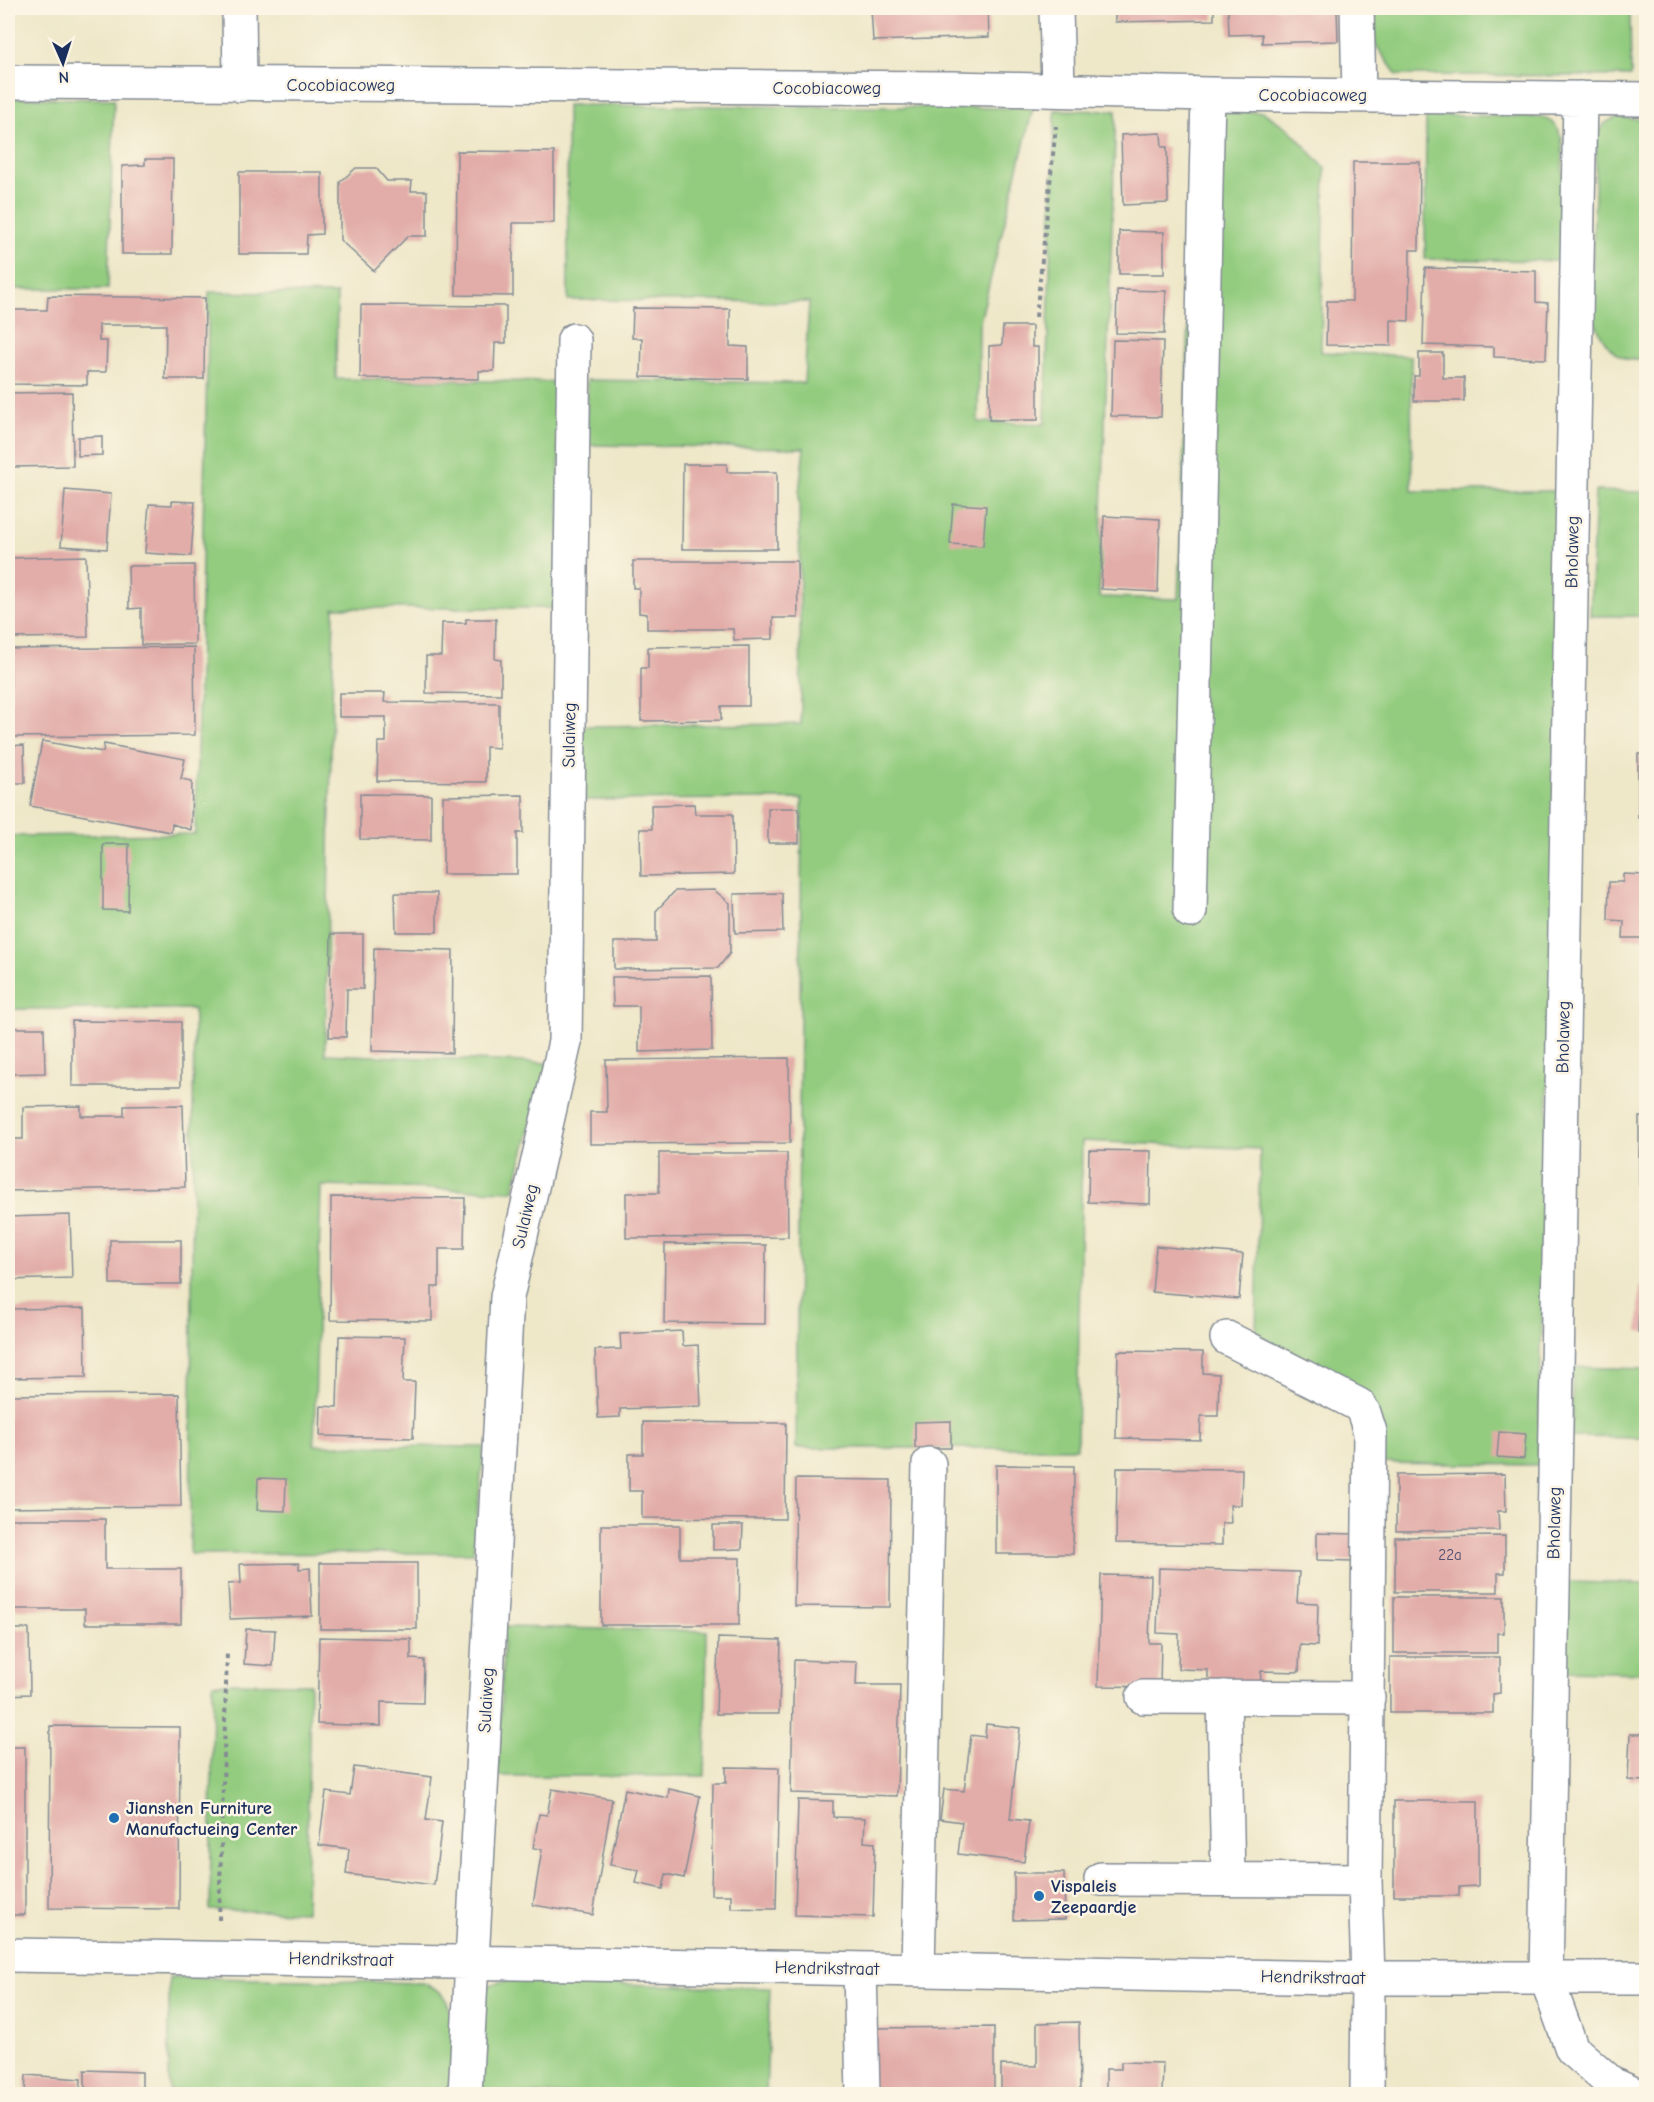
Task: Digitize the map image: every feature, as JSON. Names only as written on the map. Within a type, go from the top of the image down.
[{"type":"street","points":[[239,8],[240,85]]},
{"type":"street","points":[[1056,8],[1058,90]]},
{"type":"street","points":[[1357,8],[1359,95]]},
{"type":"street","name":"Cocobiacoweg","points":[[8,82],[1058,90],[1647,99]]},
{"type":"street","points":[[1190,911],[1208,94]]},
{"type":"street","name":"Bholaweg","points":[[1546,1977],[1581,98]]},
{"type":"street","name":"Sulaiweg","points":[[465,2094],[507,1297],[565,1042],[574,340]]},
{"type":"street","points":[[1227,1338],[1359,1406],[1364,1413],[1370,1432],[1365,1880],[1368,1978],[1367,2094]]},
{"type":"street","points":[[918,1970],[929,1464]]},
{"type":"street","points":[[1143,1697],[1368,1698]]},
{"type":"street","points":[[1224,1697],[1228,1879]]},
{"type":"street","points":[[1101,1879],[1365,1880]]},
{"type":"street","name":"Hendrikstraat","points":[[8,1955],[1368,1978],[1647,1978]]},
{"type":"street","points":[[860,1969],[863,2094]]},
{"type":"street","points":[[1546,1977],[1572,2049],[1612,2084],[1634,2094]]},
{"type":"path","points":[[1036,318],[1058,90]]},
{"type":"path","points":[[218,1957],[227,1653]]},
{"type":"green space","points":[[1374,8],[1630,8],[1631,76],[1397,75],[1375,44]]},
{"type":"green space","points":[[8,98],[114,99],[108,289],[8,289]]},
{"type":"green space","points":[[567,105],[1033,108],[979,325],[978,422],[1045,424],[1055,110],[1116,111],[1099,597],[1178,599],[1196,140],[1209,111],[1263,112],[1289,129],[1325,168],[1321,352],[1411,356],[1412,491],[1563,491],[1538,1465],[1372,1463],[1373,1407],[1256,1333],[1260,1149],[1082,1141],[1077,1448],[796,1448],[802,799],[582,800],[582,726],[801,724],[799,493],[804,448],[587,445],[587,380],[804,383],[809,302],[568,300]]},
{"type":"green space","points":[[1426,115],[1543,117],[1553,123],[1562,140],[1565,261],[1425,259]]},
{"type":"green space","points":[[1617,117],[1642,120],[1642,131],[1646,132],[1646,360],[1625,358],[1610,348],[1598,329],[1591,307],[1597,136],[1605,123]]},
{"type":"green space","points":[[209,292],[337,294],[336,379],[560,382],[558,608],[334,608],[325,1054],[548,1063],[513,1191],[321,1186],[314,1445],[484,1447],[473,1553],[190,1554],[194,1009],[8,1009],[8,836],[195,834]]},
{"type":"green space","points":[[1595,491],[1646,492],[1646,616],[1590,616]]},
{"type":"green space","points":[[1573,1367],[1646,1369],[1646,1438],[1571,1437]]},
{"type":"green space","points":[[1567,1582],[1646,1584],[1646,1673],[1565,1671]]},
{"type":"green space","points":[[504,1627],[707,1631],[705,1776],[498,1776]]},
{"type":"green space","points":[[213,1683],[310,1684],[306,1912],[210,1910]]},
{"type":"green space","points":[[169,1977],[423,1983],[440,1992],[451,2013],[454,2040],[452,2094],[169,2090]]},
{"type":"green space","points":[[503,1981],[770,1988],[766,2094],[479,2094],[482,1998],[490,1985]]},
{"type":"building","points":[[871,8],[988,8],[989,37],[873,41]]},
{"type":"building","points":[[1115,8],[1214,8],[1214,20],[1115,22]]},
{"type":"building","points":[[1228,8],[1337,8],[1338,41],[1262,43],[1262,34],[1229,35]]},
{"type":"building","points":[[1161,133],[1162,147],[1167,147],[1168,203],[1123,205],[1121,135]]},
{"type":"building","points":[[457,151],[554,152],[554,223],[513,223],[513,296],[456,295]]},
{"type":"building","points":[[145,159],[173,159],[172,254],[122,254],[122,166],[145,165]]},
{"type":"building","points":[[1353,162],[1420,162],[1419,250],[1410,250],[1409,321],[1391,320],[1391,346],[1326,345],[1327,301],[1352,301]]},
{"type":"building","points":[[356,168],[376,168],[387,181],[412,181],[411,191],[427,191],[427,236],[408,236],[374,271],[340,240],[340,182]]},
{"type":"building","points":[[239,172],[322,172],[322,234],[307,235],[306,254],[239,254]]},
{"type":"building","points":[[1119,231],[1164,232],[1164,274],[1119,274]]},
{"type":"building","points":[[1425,268],[1536,271],[1536,302],[1548,303],[1546,359],[1494,357],[1494,347],[1423,345]]},
{"type":"building","points":[[1117,290],[1166,291],[1164,334],[1116,333]]},
{"type":"building","points":[[48,296],[205,298],[204,379],[165,379],[166,325],[99,325],[99,341],[107,341],[106,372],[87,372],[87,385],[8,384],[8,310],[47,310]]},
{"type":"building","points":[[361,305],[506,306],[506,343],[495,343],[494,371],[479,371],[479,379],[360,378]]},
{"type":"building","points":[[633,308],[730,309],[730,346],[748,347],[748,379],[641,377],[642,338],[632,338]]},
{"type":"building","points":[[1003,326],[1032,326],[1032,347],[1038,347],[1038,420],[989,420],[989,346],[1002,345]]},
{"type":"building","points":[[1113,340],[1163,341],[1161,417],[1111,416]]},
{"type":"building","points":[[1419,353],[1443,353],[1443,378],[1464,378],[1464,401],[1414,401],[1414,376],[1419,376]]},
{"type":"building","points":[[72,392],[73,466],[8,467],[8,393]]},
{"type":"building","points":[[102,436],[102,455],[78,456],[78,437]]},
{"type":"building","points":[[683,464],[727,464],[727,472],[777,472],[777,549],[682,549]]},
{"type":"building","points":[[65,490],[111,494],[107,549],[61,546]]},
{"type":"building","points":[[172,501],[195,502],[191,556],[145,553],[149,504],[172,505]]},
{"type":"building","points":[[953,504],[986,506],[983,546],[950,544]]},
{"type":"building","points":[[1104,516],[1160,519],[1158,592],[1101,589]]},
{"type":"building","points":[[86,556],[88,637],[8,638],[8,558]]},
{"type":"building","points":[[633,561],[797,561],[798,618],[773,618],[773,639],[734,640],[733,629],[647,629],[647,614],[639,613],[639,588],[633,588]]},
{"type":"building","points":[[194,565],[195,644],[141,645],[141,608],[129,609],[128,566]]},
{"type":"building","points":[[466,619],[496,619],[495,659],[501,660],[501,694],[426,693],[426,656],[441,656],[442,623],[466,623]]},
{"type":"building","points":[[749,646],[749,706],[721,706],[721,720],[641,721],[641,668],[648,668],[648,647]]},
{"type":"building","points":[[194,647],[195,735],[8,737],[8,700],[11,700],[10,649]]},
{"type":"building","points":[[339,693],[385,693],[384,702],[499,703],[499,748],[486,747],[486,782],[377,781],[378,742],[386,742],[386,717],[339,717]]},
{"type":"building","points":[[42,741],[103,752],[104,744],[185,759],[181,779],[192,781],[191,830],[172,824],[171,832],[30,806]]},
{"type":"building","points":[[24,745],[25,783],[8,783],[8,746]]},
{"type":"building","points":[[1638,754],[1646,754],[1646,818],[1638,818]]},
{"type":"building","points":[[360,794],[431,795],[431,840],[360,839]]},
{"type":"building","points":[[523,795],[523,833],[517,833],[517,874],[443,874],[443,796]]},
{"type":"building","points":[[694,804],[695,814],[733,814],[734,874],[641,876],[640,829],[652,829],[651,805]]},
{"type":"building","points":[[768,808],[799,808],[799,843],[768,843]]},
{"type":"building","points":[[103,844],[129,844],[128,911],[103,910]]},
{"type":"building","points":[[1623,874],[1646,875],[1646,938],[1623,938],[1624,921],[1608,920],[1609,882],[1623,882]]},
{"type":"building","points":[[714,890],[730,903],[730,953],[718,968],[614,969],[614,942],[656,942],[656,911],[675,891]]},
{"type":"building","points":[[395,893],[437,893],[437,932],[396,932]]},
{"type":"building","points":[[782,893],[783,932],[735,933],[734,894]]},
{"type":"building","points":[[331,934],[363,934],[363,989],[347,989],[346,1037],[329,1037]]},
{"type":"building","points":[[374,948],[453,950],[452,1053],[372,1051]]},
{"type":"building","points":[[711,976],[712,1050],[639,1052],[639,1006],[613,1006],[612,977]]},
{"type":"building","points":[[72,1021],[181,1022],[181,1086],[72,1086]]},
{"type":"building","points":[[8,1028],[44,1028],[45,1073],[8,1074]]},
{"type":"building","points":[[789,1058],[790,1143],[590,1144],[590,1112],[607,1112],[606,1060]]},
{"type":"building","points":[[183,1105],[185,1187],[8,1191],[8,1139],[23,1139],[23,1107],[81,1106],[81,1116],[124,1116],[124,1106]]},
{"type":"building","points":[[1639,1117],[1646,1117],[1646,1185],[1639,1185]]},
{"type":"building","points":[[1089,1150],[1151,1151],[1150,1204],[1088,1202]]},
{"type":"building","points":[[659,1153],[787,1153],[788,1237],[626,1238],[626,1193],[659,1193]]},
{"type":"building","points":[[331,1197],[465,1198],[464,1249],[439,1249],[439,1287],[432,1287],[432,1321],[330,1320]]},
{"type":"building","points":[[70,1215],[72,1278],[8,1280],[8,1217]]},
{"type":"building","points":[[110,1240],[181,1240],[181,1284],[110,1284]]},
{"type":"building","points":[[665,1244],[766,1245],[765,1324],[664,1323]]},
{"type":"building","points":[[1156,1246],[1243,1254],[1239,1299],[1152,1292]]},
{"type":"building","points":[[1640,1286],[1646,1286],[1646,1332],[1638,1332]]},
{"type":"building","points":[[85,1308],[86,1377],[8,1378],[8,1309]]},
{"type":"building","points":[[682,1331],[683,1346],[698,1345],[701,1406],[620,1409],[620,1417],[598,1418],[595,1350],[621,1349],[620,1334]]},
{"type":"building","points":[[339,1336],[405,1337],[403,1382],[415,1382],[413,1438],[320,1436],[321,1406],[337,1407]]},
{"type":"building","points":[[1118,1351],[1203,1352],[1203,1373],[1219,1374],[1218,1416],[1201,1416],[1200,1440],[1116,1438]]},
{"type":"building","points":[[179,1394],[181,1506],[8,1508],[8,1395]]},
{"type":"building","points":[[951,1421],[951,1448],[915,1448],[915,1422]]},
{"type":"building","points":[[643,1422],[786,1423],[785,1519],[642,1518],[642,1491],[629,1491],[629,1454],[643,1454]]},
{"type":"building","points":[[1499,1432],[1526,1434],[1524,1459],[1497,1457]]},
{"type":"building","points":[[996,1465],[1074,1466],[1073,1554],[996,1554]]},
{"type":"building","points":[[1117,1468],[1242,1469],[1241,1505],[1230,1505],[1231,1523],[1222,1523],[1222,1545],[1116,1543]]},
{"type":"building","points":[[1505,1474],[1506,1511],[1498,1511],[1499,1530],[1396,1531],[1396,1475]]},
{"type":"building","points":[[258,1478],[286,1479],[285,1511],[257,1510]]},
{"type":"building","points":[[796,1479],[891,1480],[890,1607],[794,1606]]},
{"type":"building","points":[[8,1519],[105,1519],[105,1569],[181,1569],[181,1624],[85,1624],[85,1609],[8,1609]]},
{"type":"building","points":[[601,1525],[680,1525],[680,1558],[740,1558],[739,1625],[601,1625]]},
{"type":"building","points":[[713,1525],[743,1525],[742,1549],[713,1550]]},
{"type":"building","points":[[1317,1533],[1353,1534],[1353,1561],[1317,1560]]},
{"type":"building","points":[[1505,1536],[1505,1573],[1498,1573],[1498,1592],[1395,1592],[1395,1537]]},
{"type":"building","points":[[299,1563],[299,1569],[310,1568],[312,1616],[230,1619],[228,1584],[241,1583],[240,1564]]},
{"type":"building","points":[[320,1563],[417,1563],[417,1629],[320,1629]]},
{"type":"building","points":[[1159,1568],[1299,1572],[1297,1602],[1318,1603],[1317,1646],[1300,1645],[1299,1672],[1261,1671],[1260,1689],[1208,1687],[1208,1670],[1178,1669],[1179,1634],[1157,1633]]},
{"type":"building","points":[[1101,1575],[1151,1576],[1149,1643],[1161,1643],[1160,1687],[1098,1686]]},
{"type":"building","points":[[1394,1597],[1504,1597],[1504,1633],[1497,1633],[1497,1653],[1394,1653]]},
{"type":"building","points":[[8,1629],[29,1629],[30,1694],[8,1695]]},
{"type":"building","points":[[246,1629],[275,1630],[273,1666],[244,1664]]},
{"type":"building","points":[[319,1637],[411,1639],[411,1659],[424,1660],[423,1703],[381,1702],[381,1726],[317,1724]]},
{"type":"building","points":[[718,1638],[781,1640],[779,1714],[716,1714]]},
{"type":"building","points":[[1390,1657],[1500,1657],[1500,1693],[1493,1694],[1493,1713],[1390,1713]]},
{"type":"building","points":[[794,1660],[857,1662],[856,1685],[900,1685],[897,1796],[791,1793]]},
{"type":"building","points":[[986,1724],[1020,1728],[1010,1819],[1029,1821],[1024,1862],[958,1854],[962,1822],[940,1819],[944,1789],[964,1791],[971,1735],[985,1737]]},
{"type":"building","name":"Jianshen Furniture Manufactueing Center","points":[[50,1726],[180,1727],[179,1909],[49,1908]]},
{"type":"building","points":[[1630,1734],[1646,1734],[1646,1854],[1643,1854],[1644,1781],[1628,1780]]},
{"type":"building","points":[[8,1747],[25,1747],[25,1915],[8,1915]]},
{"type":"building","points":[[354,1767],[432,1777],[426,1820],[442,1822],[434,1885],[346,1874],[349,1849],[319,1845],[326,1792],[350,1795]]},
{"type":"building","points":[[726,1767],[779,1768],[776,1909],[731,1908],[731,1895],[711,1895],[713,1783],[726,1783]]},
{"type":"building","points":[[552,1789],[612,1799],[593,1915],[533,1905],[542,1849],[533,1848],[539,1814],[547,1815]]},
{"type":"building","points":[[625,1789],[668,1798],[669,1789],[700,1796],[684,1878],[666,1874],[663,1889],[636,1883],[639,1870],[610,1865]]},
{"type":"building","points":[[798,1800],[833,1801],[833,1817],[865,1818],[864,1842],[875,1843],[873,1917],[795,1915]]},
{"type":"building","points":[[1394,1801],[1478,1801],[1478,1886],[1459,1887],[1459,1896],[1394,1896]]},
{"type":"building","name":"Vispaleis Zeepaardje","points":[[1014,1873],[1064,1873],[1065,1919],[1014,1920]]},
{"type":"building","points":[[1079,2022],[1080,2094],[1001,2094],[1001,2065],[1037,2066],[1037,2023]]},
{"type":"building","points":[[994,2027],[994,2094],[872,2094],[872,2028]]},
{"type":"building","points":[[1121,2062],[1163,2063],[1162,2094],[1106,2094],[1106,2069],[1121,2069]]},
{"type":"building","points":[[85,2070],[142,2072],[142,2092],[150,2094],[85,2094]]},
{"type":"building","points":[[26,2075],[81,2079],[80,2094],[25,2094]]},
{"type":"place","name":"Jianshen Furniture Manufactueing Center","points":[[114,1818]]},
{"type":"place","name":"Vispaleis Zeepaardje","points":[[1039,1896]]}]
